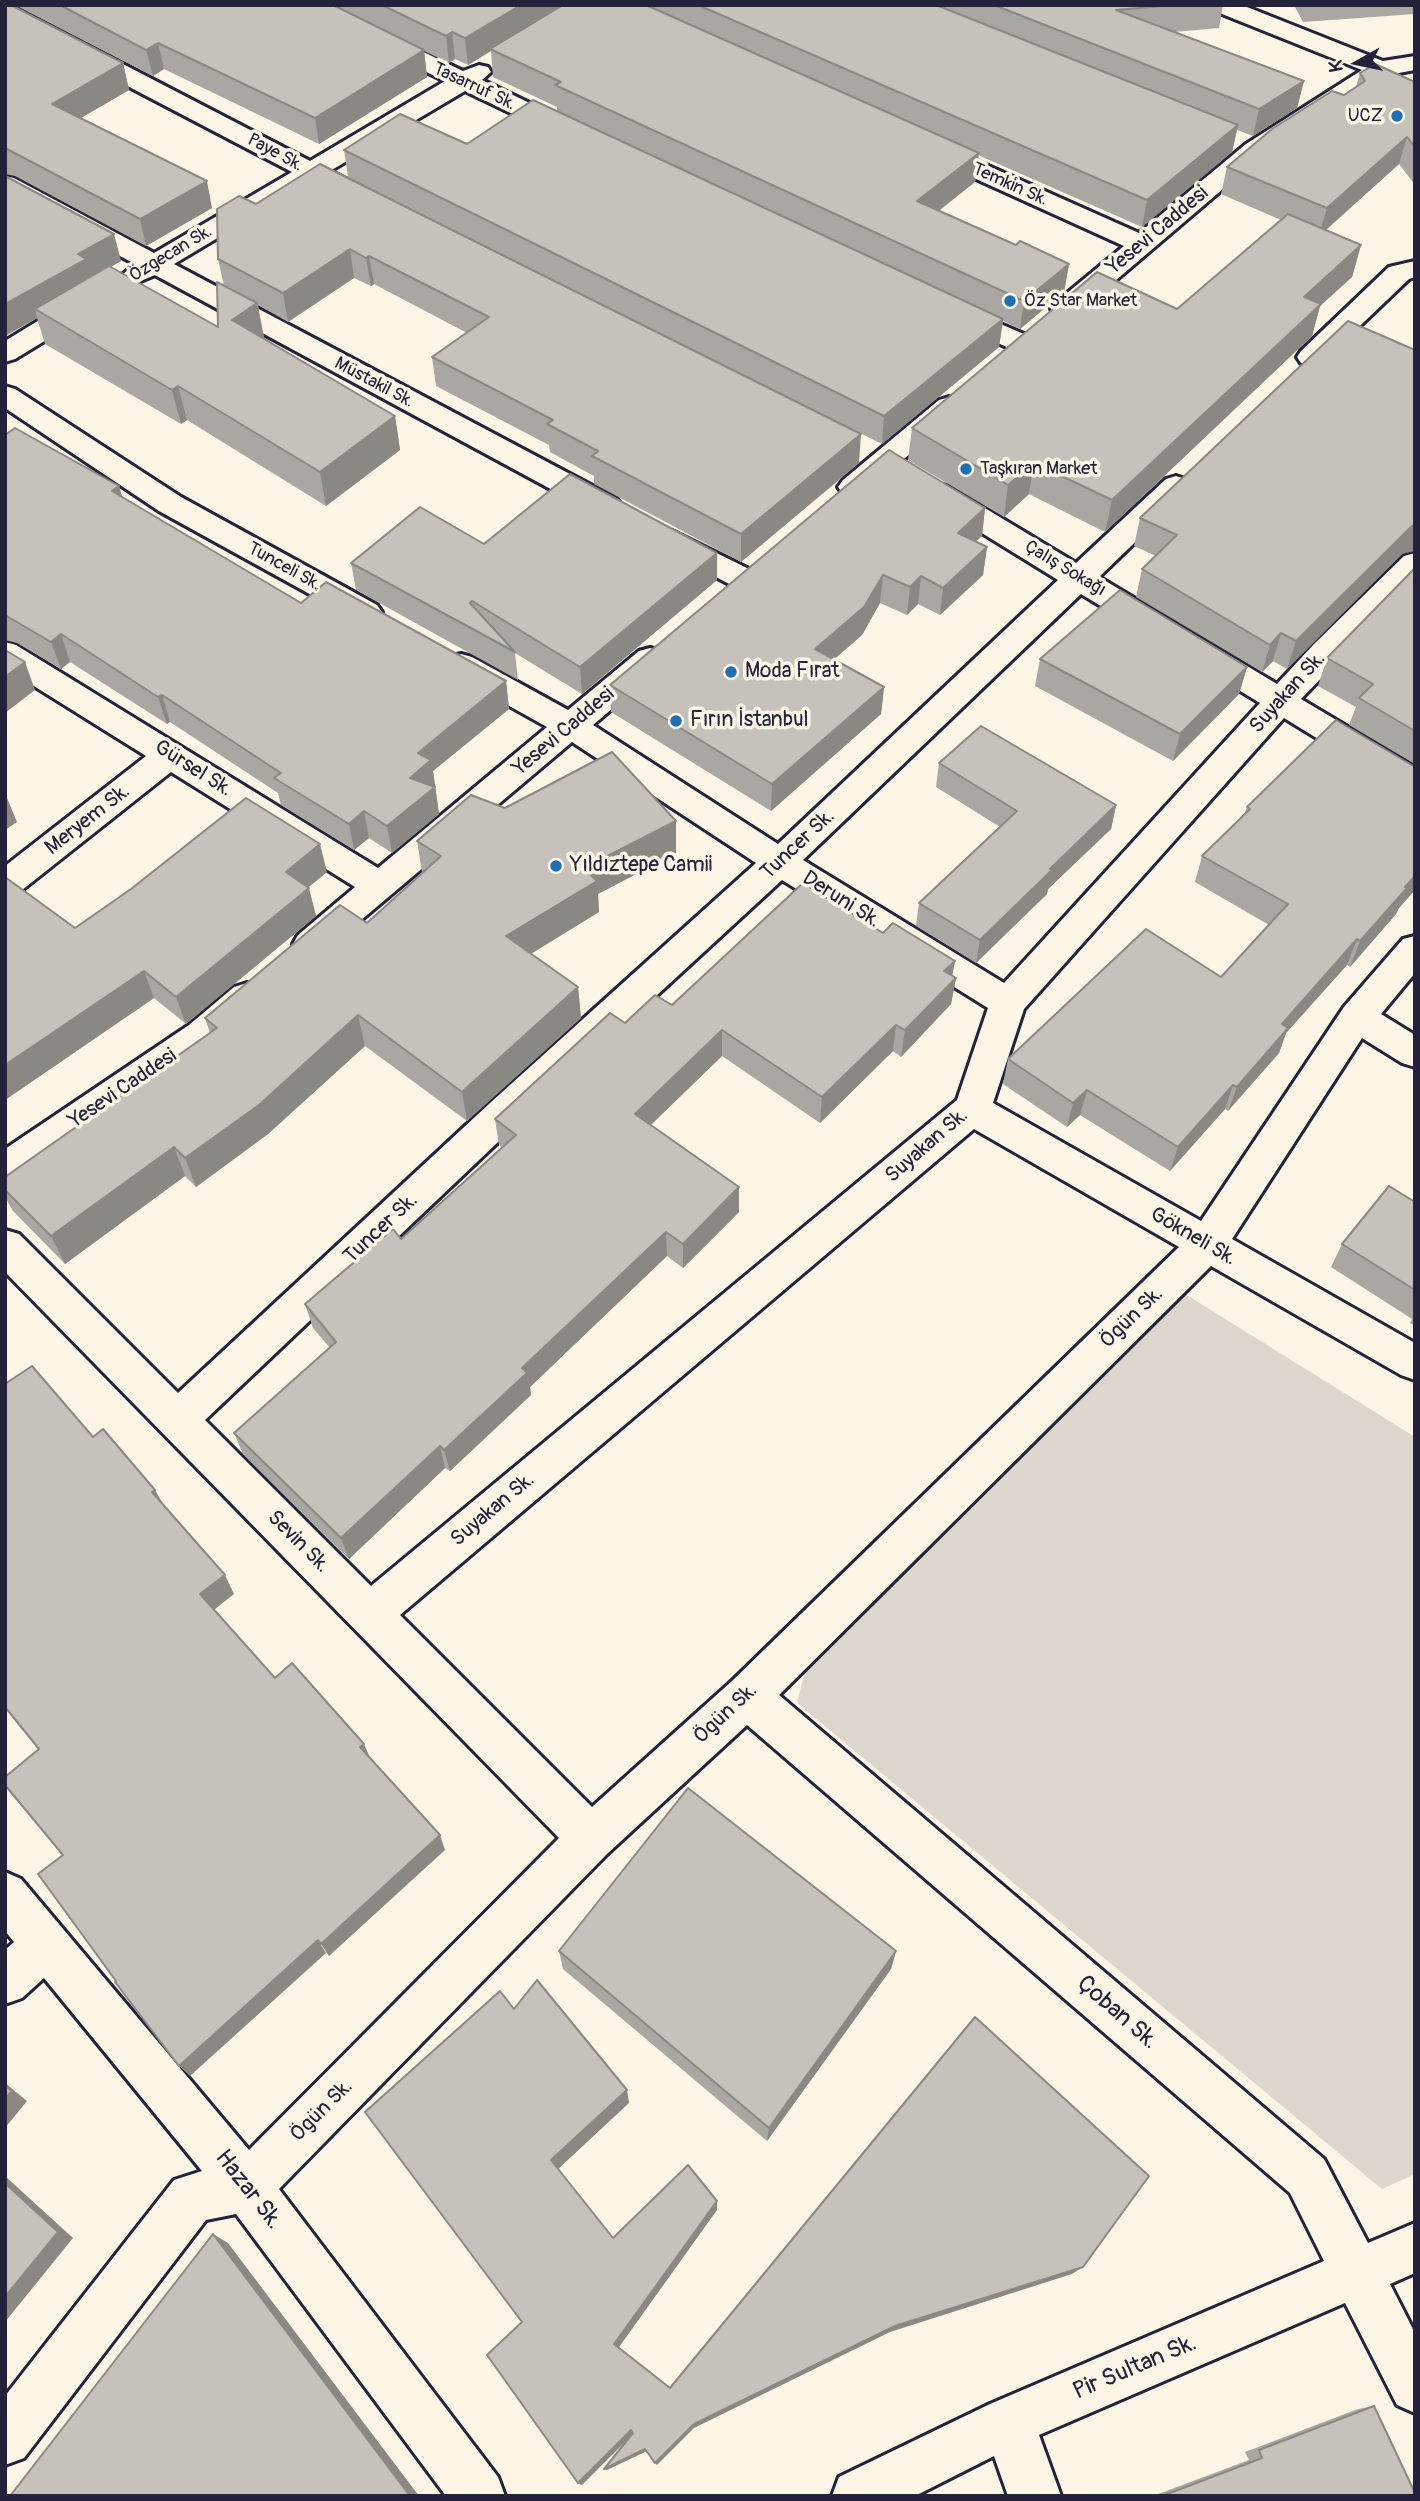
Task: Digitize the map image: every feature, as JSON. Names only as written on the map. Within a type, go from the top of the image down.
[{"type":"street","points":[[5,13],[24,5]]},
{"type":"street","name":"Tasarruf Sk.","points":[[306,5],[587,140]]},
{"type":"street","points":[[1220,5],[1381,69]]},
{"type":"street","name":"Paye Sk.","points":[[5,13],[379,206]]},
{"type":"street","name":"Özgecan Sk.","points":[[5,353],[498,61]]},
{"type":"street","name":"Yesevi Caddesi","points":[[936,303],[1012,353],[1142,244],[1242,144],[1381,69],[1414,65]]},
{"type":"street","name":"Temkin Sk.","points":[[914,142],[1142,244]]},
{"type":"street","name":"Müstakil Sk.","points":[[5,184],[744,579]]},
{"type":"street","points":[[1290,377],[1399,273],[1415,270]]},
{"type":"street","points":[[835,503],[893,466],[970,389]]},
{"type":"street","name":"Tunceli Sk.","points":[[5,395],[170,504],[389,625]]},
{"type":"street","name":"Tuncer Sk.","points":[[177,1420],[513,1105],[780,862],[1200,463]]},
{"type":"street","name":"Çalış Sokağı","points":[[893,466],[1415,783]]},
{"type":"street","name":"Suyakan Sk.","points":[[369,1614],[972,1109],[1008,1003],[1325,652],[1415,563]]},
{"type":"street","name":"Yesevi Caddesi","points":[[5,1169],[202,1035],[673,640]]},
{"type":"street","points":[[437,652],[571,726]]},
{"type":"street","name":"Gürsel Sk.","points":[[5,653],[380,886]]},
{"type":"street","name":"Deruni Sk.","points":[[571,726],[780,862],[1008,1003]]},
{"type":"street","name":"Meryem Sk.","points":[[5,885],[170,755]]},
{"type":"street","name":"Ögün Sk.","points":[[247,2187],[591,1838],[747,1696],[1206,1246],[1357,1017],[1415,948]]},
{"type":"street","points":[[1357,1017],[1415,1053]]},
{"type":"street","name":"Gökneli Sk.","points":[[972,1109],[1206,1246],[1415,1363]]},
{"type":"street","name":"Sevin Sk.","points":[[5,1246],[591,1838]]},
{"type":"street","name":"Çoban Sk.","points":[[747,1696],[1307,2176],[1415,2387]]},
{"type":"street","name":"Hazar Sk.","points":[[5,1895],[247,2187],[479,2496]]},
{"type":"street","points":[[5,1981],[46,1945]]},
{"type":"street","points":[[5,2439],[192,2198],[247,2187]]},
{"type":"street","name":"Pir Sultan Sk.","points":[[858,2496],[1008,2422],[1415,2248]]},
{"type":"street","points":[[1008,2422],[1035,2496]]},
{"type":"shaded area","points":[[1185,1294],[1415,1437],[1415,2174],[1382,2189],[797,1703],[807,1663]]},
{"type":"building","points":[[5,5],[11,5],[123,63],[52,104],[207,181],[140,219],[5,148]]},
{"type":"building","points":[[60,5],[333,5],[424,50],[315,118],[158,43],[146,50]]},
{"type":"building","points":[[382,5],[521,5],[465,38],[452,32],[446,36]]},
{"type":"building","points":[[563,5],[646,5],[979,153],[917,201],[1016,245],[1020,241],[1069,264],[1024,301],[555,85],[561,82],[490,49]]},
{"type":"building","points":[[698,5],[936,5],[1238,125],[1147,200]]},
{"type":"building","points":[[994,5],[1174,5],[1116,10],[1304,81],[1259,109]]},
{"type":"building","points":[[1375,64],[1415,82],[1415,147],[1407,137],[1327,208],[1227,167],[1272,129],[1332,91],[1344,95],[1365,81],[1360,73]]},
{"type":"building","points":[[533,100],[1003,319],[884,416],[344,150],[400,114],[467,144]]},
{"type":"building","points":[[320,164],[861,434],[741,534],[592,456],[598,451],[547,424],[553,420],[432,357],[489,317],[350,249],[283,293],[218,259],[217,209],[239,196],[256,204]]},
{"type":"building","points":[[5,176],[114,234],[78,254],[86,259],[5,304]]},
{"type":"building","points":[[1288,214],[1361,245],[1304,297],[1321,304],[1112,500],[1034,463],[1008,485],[912,428],[1097,272],[1177,309]]},
{"type":"building","points":[[109,266],[218,327],[217,282],[257,303],[232,320],[395,416],[320,472],[178,386],[172,390],[35,309]]},
{"type":"building","points":[[1348,321],[1415,350],[1415,526],[1296,641],[1281,633],[1270,645],[1142,569],[1177,535],[1140,518]]},
{"type":"building","points":[[15,428],[119,486],[112,491],[301,603],[326,582],[506,681],[418,753],[431,760],[410,778],[435,787],[387,826],[364,811],[349,824],[274,778],[281,773],[162,695],[158,697],[61,634],[51,642],[5,615],[5,435]]},
{"type":"building","points":[[889,450],[985,508],[958,533],[987,547],[943,588],[921,576],[910,587],[883,575],[864,607],[815,649],[884,687],[772,784],[610,685]]},
{"type":"building","points":[[570,474],[717,553],[580,667],[472,601],[470,603],[515,652],[351,563],[420,507],[484,544]]},
{"type":"building","points":[[1415,568],[1415,731],[1359,698],[1373,684],[1327,658]]},
{"type":"building","points":[[1120,590],[1247,667],[1180,734],[1040,659]]},
{"type":"building","points":[[5,650],[25,662],[5,677]]},
{"type":"building","points":[[1336,720],[1415,767],[1415,876],[1360,941],[1357,939],[1282,1024],[1288,1028],[1237,1087],[1233,1085],[1178,1147],[1087,1090],[1073,1103],[1008,1059],[1146,929],[1221,977],[1288,904],[1202,856],[1250,809],[1247,807]]},
{"type":"building","points":[[981,726],[1116,805],[980,940],[919,903],[1017,811],[939,763]]},
{"type":"building","points":[[612,752],[676,821],[584,868],[597,881],[506,936],[578,987],[462,1092],[358,1015],[259,1105],[185,1158],[174,1147],[51,1236],[5,1190],[5,1177],[217,1028],[205,1018],[340,905],[367,923],[441,856],[417,841],[471,795],[505,808]]},
{"type":"building","points":[[246,798],[320,844],[286,872],[309,888],[176,997],[144,971],[5,1065],[5,877],[75,928],[131,889]]},
{"type":"building","points":[[803,883],[883,933],[893,923],[955,961],[944,971],[956,978],[905,1030],[896,1025],[822,1097],[722,1030],[635,1114],[739,1187],[683,1244],[666,1232],[522,1368],[527,1373],[444,1450],[440,1446],[341,1538],[234,1433],[336,1342],[305,1304],[393,1229],[401,1239],[516,1135],[495,1119],[610,1013],[625,1023],[655,995],[672,1005]]},
{"type":"building","points":[[1389,1186],[1415,1202],[1415,1290],[1342,1244]]},
{"type":"building","points":[[32,1366],[93,1437],[103,1429],[155,1490],[152,1492],[225,1575],[200,1594],[275,1678],[292,1663],[364,1744],[360,1747],[440,1835],[321,1944],[318,1940],[179,2066],[38,1874],[63,1855],[5,1785],[5,1777],[39,1749],[5,1707],[5,1384]]},
{"type":"building","points":[[688,1788],[896,1951],[769,2128],[559,1951]]},
{"type":"building","points":[[537,1980],[627,2090],[551,2160],[613,2238],[688,2165],[717,2201],[614,2344],[670,2388],[975,2017],[1149,2176],[1083,2267],[895,2326],[694,2424],[655,2463],[645,2449],[604,2469],[633,2433],[631,2430],[578,2483],[487,2355],[522,2322],[365,2112],[500,1991],[514,2009]]},
{"type":"building","points":[[5,2086],[12,2091],[5,2099]]},
{"type":"building","points":[[5,2183],[58,2232],[5,2297]]},
{"type":"building","points":[[213,2234],[410,2496],[10,2496]]},
{"type":"building","points":[[1374,2406],[1415,2496],[1162,2496],[1262,2458],[1259,2450]]},
{"type":"place","name":"UCZ","points":[[1397,116]]},
{"type":"place","name":"Öz Star Market","points":[[1010,301]]},
{"type":"place","name":"Taşkıran Market","points":[[966,469]]},
{"type":"place","name":"Moda Fırat","points":[[731,672]]},
{"type":"place","name":"Fırın İstanbul","points":[[676,721]]},
{"type":"place","name":"Yıldıztepe Camii","points":[[556,866]]}]
